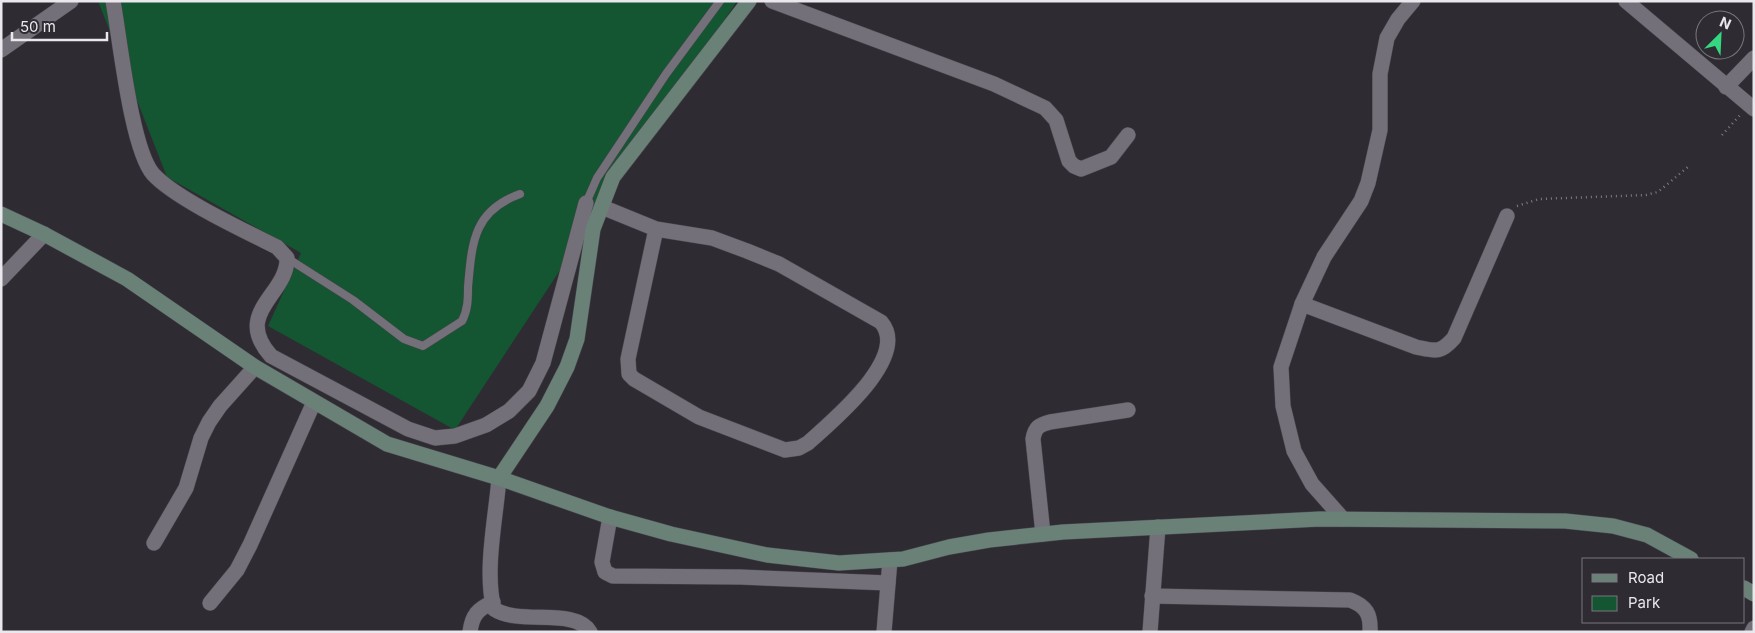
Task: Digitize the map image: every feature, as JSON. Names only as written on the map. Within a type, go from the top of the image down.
[{"type":"street","points":[[1,50],[71,1]]},
{"type":"street","points":[[113,1],[136,134],[152,173],[182,196],[277,247],[287,258],[285,271],[261,312],[257,328],[260,343],[271,356],[408,429],[435,438],[455,436],[486,425],[510,411],[529,391],[543,363],[586,203]]},
{"type":"street","points":[[590,632],[578,622],[510,617],[494,609],[491,568],[499,478],[547,406],[577,339],[593,228],[613,177],[749,1]]},
{"type":"street","points":[[772,1],[994,84],[1044,108],[1056,120],[1069,161],[1074,166],[1081,168],[1111,157],[1128,135]]},
{"type":"street","points":[[1343,519],[1312,484],[1294,451],[1283,406],[1281,367],[1302,304],[1324,257],[1361,200],[1368,183],[1380,130],[1380,74],[1387,38],[1398,19],[1413,1]]},
{"type":"street","points":[[1626,1],[1752,107]]},
{"type":"street","points":[[1726,87],[1754,58]]},
{"type":"street","points":[[602,206],[656,229],[712,238],[779,264],[881,322],[887,330],[887,346],[860,395],[808,443],[799,448],[785,450],[699,417],[634,379],[630,374],[628,360],[656,229]]},
{"type":"street","points":[[1,214],[44,234],[127,279],[255,366],[387,444],[499,478],[610,517],[671,534],[766,555],[839,564],[890,560],[989,540],[1043,534],[1343,519],[1564,521],[1613,526],[1647,535],[1689,558]]},
{"type":"street","points":[[1302,304],[1416,347],[1434,351],[1445,349],[1454,338],[1507,216]]},
{"type":"street","points":[[1,279],[44,234]]},
{"type":"street","points":[[154,543],[186,488],[200,438],[209,422],[220,406],[255,366]]},
{"type":"street","points":[[210,603],[237,570],[250,545],[314,402]]},
{"type":"street","points":[[1043,534],[1033,439],[1034,430],[1040,424],[1128,410]]},
{"type":"street","points":[[610,517],[602,562],[605,572],[613,576],[740,577],[888,583]]},
{"type":"street","points":[[1150,632],[1158,527]]},
{"type":"street","points":[[884,632],[890,560]]},
{"type":"street","points":[[1152,596],[1350,600],[1363,605],[1370,616],[1370,632]]},
{"type":"street","points":[[470,632],[474,614],[481,607],[492,602]]},
{"type":"street","points":[[1752,632],[1754,628]]},
{"type":"lane","points":[[586,203],[597,178],[666,74],[720,1]]},
{"type":"lane","points":[[287,258],[353,300],[404,339],[423,346],[462,321],[467,306],[475,235],[489,213],[507,199],[520,194]]},
{"type":"path","points":[[1722,136],[1752,107]]},
{"type":"path","points":[[1507,216],[1513,208],[1524,202],[1539,199],[1658,192],[1689,166]]},
{"type":"green space","points":[[98,1],[737,1],[455,430],[268,326],[301,253],[167,177]]}]
